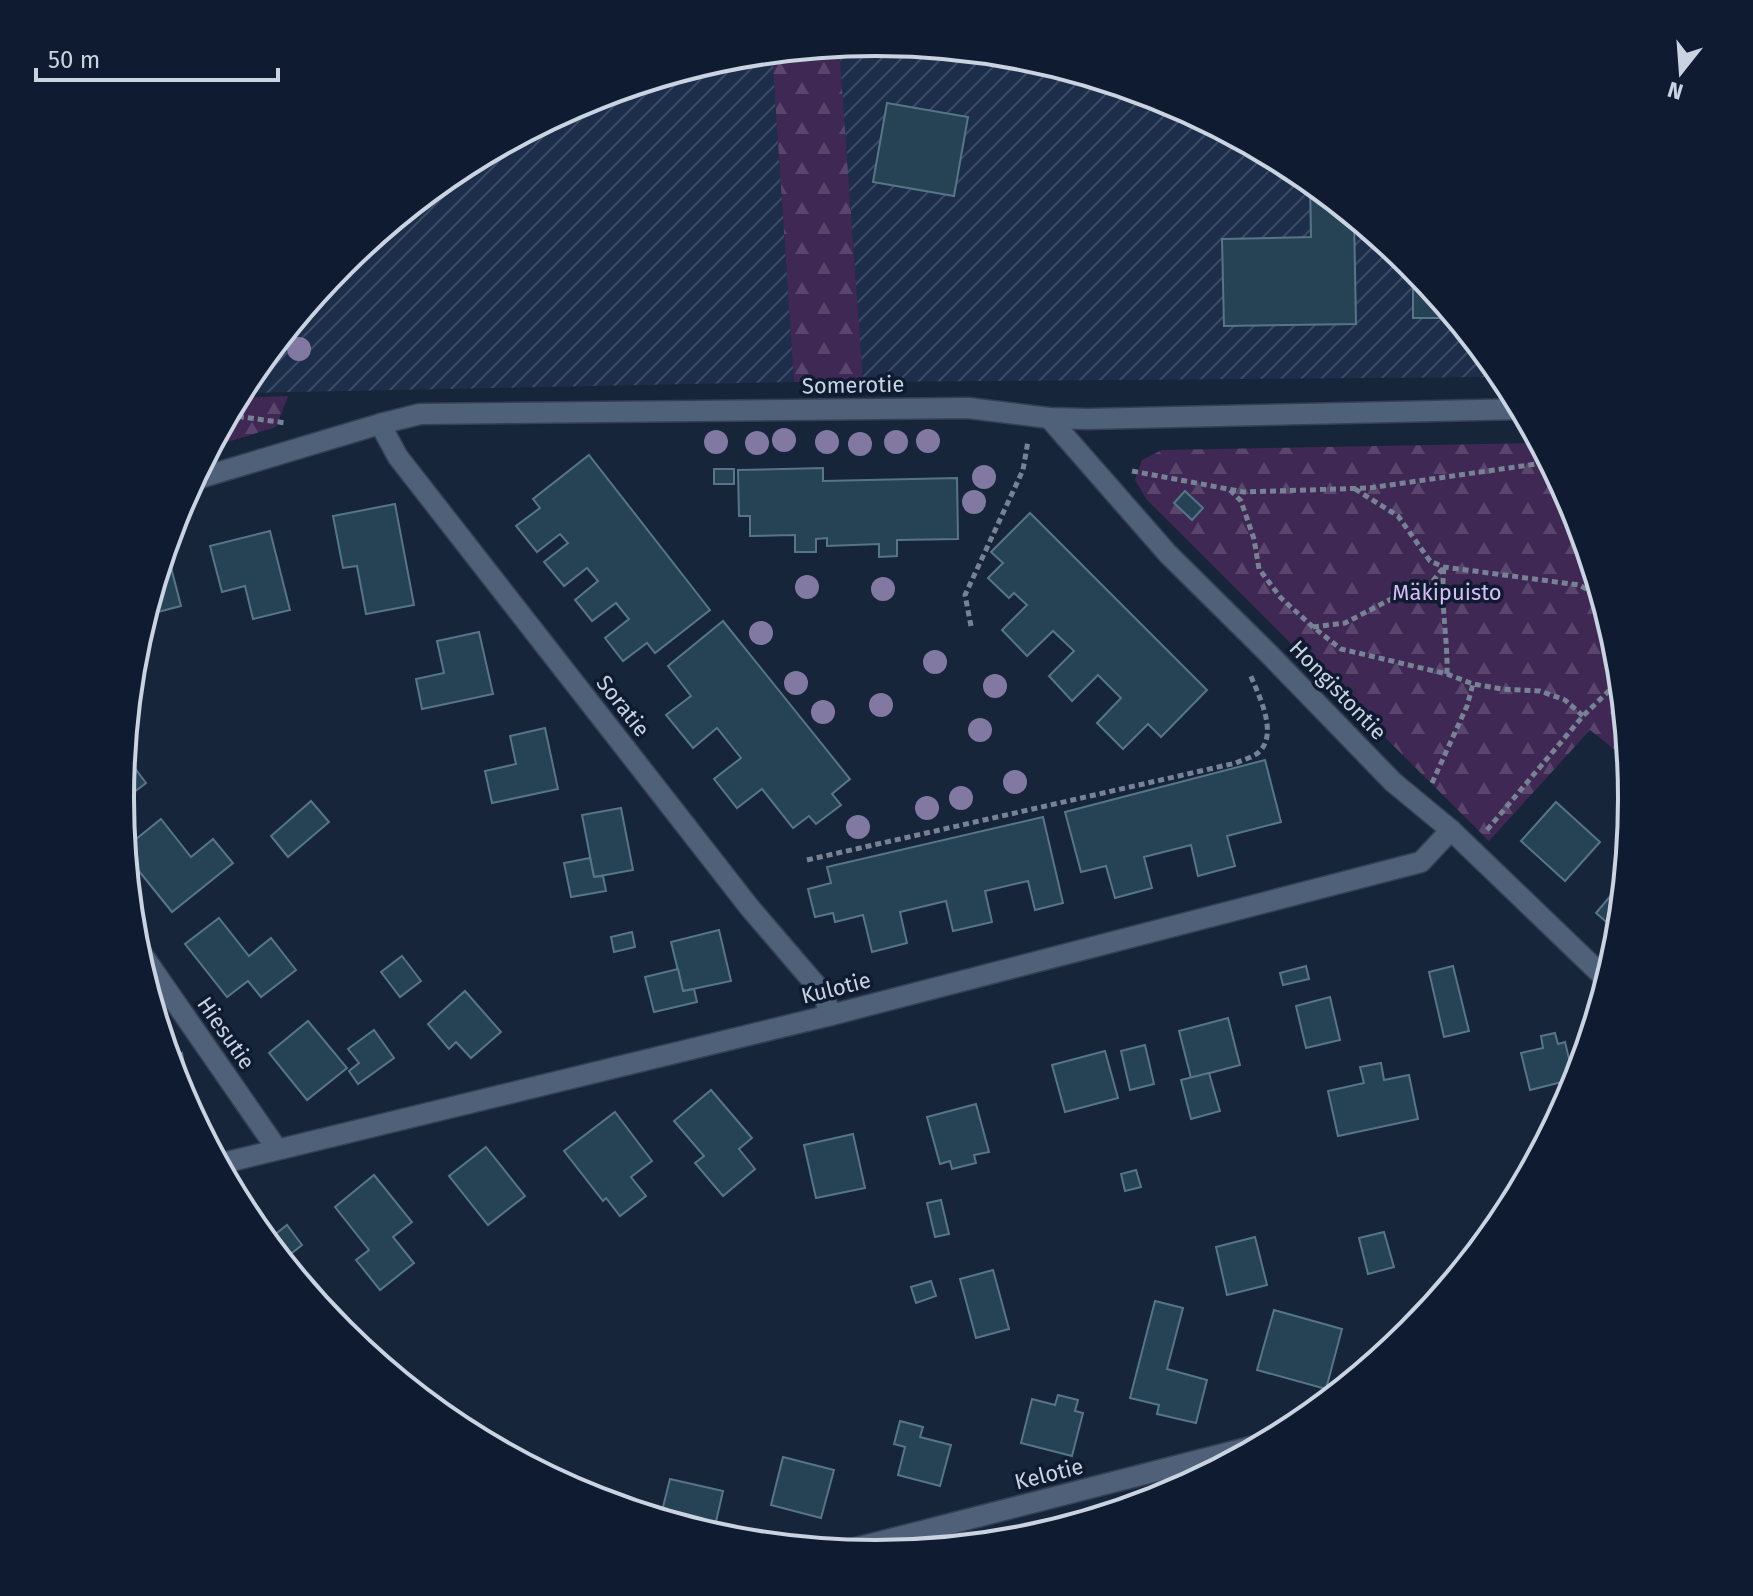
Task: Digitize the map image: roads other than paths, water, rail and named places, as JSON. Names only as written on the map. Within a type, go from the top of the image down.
[{"type":"street","name":"Somerotie","points":[[209,475],[420,414],[968,408],[1040,418],[1508,409]]},
{"type":"street","name":"Hongistontie","points":[[1040,418],[1168,554],[1393,782],[1451,830],[1597,971]]},
{"type":"street","name":"Soratie","points":[[380,424],[408,469],[750,908],[822,992],[831,1015]]},
{"type":"street","name":"Kulotie","points":[[230,1161],[831,1015],[1421,862],[1451,830]]},
{"type":"street","name":"Hiesutie","points":[[156,975],[277,1149]]},
{"type":"street","name":"Kelotie","points":[[889,1539],[1221,1454]]},
{"type":"park label","name":"Mäkipuisto","points":[[1447,592]]}]
